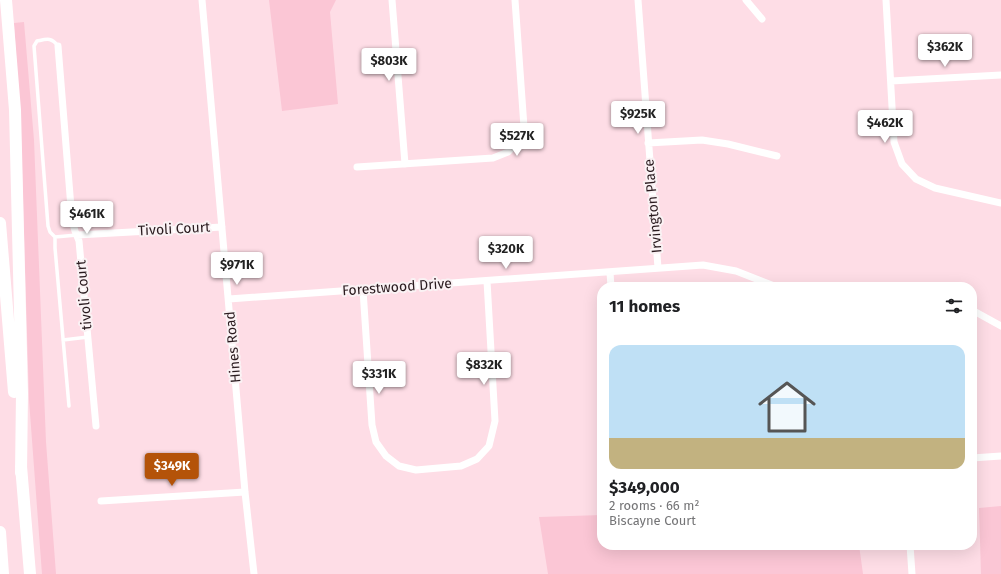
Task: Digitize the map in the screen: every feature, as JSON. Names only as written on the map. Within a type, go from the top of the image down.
[{"type":"highway","points":[[6,0],[15,110],[22,393],[21,473]]},
{"type":"highway","points":[[0,223],[30,574]]},
{"type":"highway","points":[[0,532],[4,574]]},
{"type":"street","name":"Hines Road","points":[[202,0],[245,492],[254,574]]},
{"type":"street","points":[[392,0],[404,164]]},
{"type":"street","points":[[357,167],[493,158],[508,152],[516,144],[524,127],[515,0]]},
{"type":"street","name":"Irvington Place","points":[[638,0],[658,268]]},
{"type":"street","points":[[746,0],[762,20]]},
{"type":"street","points":[[886,0],[894,142],[902,164],[916,179],[935,188],[1001,203]]},
{"type":"street","name":"tivoli Court","points":[[58,46],[72,220],[79,241],[96,426]]},
{"type":"street","points":[[891,81],[1001,75]]},
{"type":"street","points":[[648,143],[702,140],[728,144],[777,156]]},
{"type":"street","name":"Tivoli Court","points":[[77,235],[222,227]]},
{"type":"street","name":"Forestwood Drive","points":[[229,299],[703,265],[736,271],[758,282]]},
{"type":"street","points":[[610,272],[611,282]]},
{"type":"street","points":[[363,290],[372,425],[376,442],[386,456],[399,466],[416,470],[461,466],[477,459],[489,446],[496,421],[487,281]]},
{"type":"street","points":[[977,313],[1001,326]]},
{"type":"street","points":[[977,458],[1001,456]]},
{"type":"street","points":[[101,501],[245,492]]},
{"type":"street","points":[[910,550],[912,574]]},
{"type":"lane","points":[[58,46],[54,41],[47,39],[37,41],[34,46],[48,226],[54,237],[69,406]]},
{"type":"lane","points":[[54,237],[77,235]]},
{"type":"lane","points":[[63,340],[88,337]]},
{"type":"shaded area","points":[[269,0],[336,0],[330,12],[338,104],[282,111]]},
{"type":"shaded area","points":[[24,22],[34,140],[46,442],[56,574],[42,574],[29,400],[21,134],[14,23]]},
{"type":"shaded area","points":[[1001,506],[1001,574],[981,574],[979,508]]},
{"type":"shaded area","points":[[597,515],[597,550],[860,550],[863,574],[548,574],[539,517]]}]
